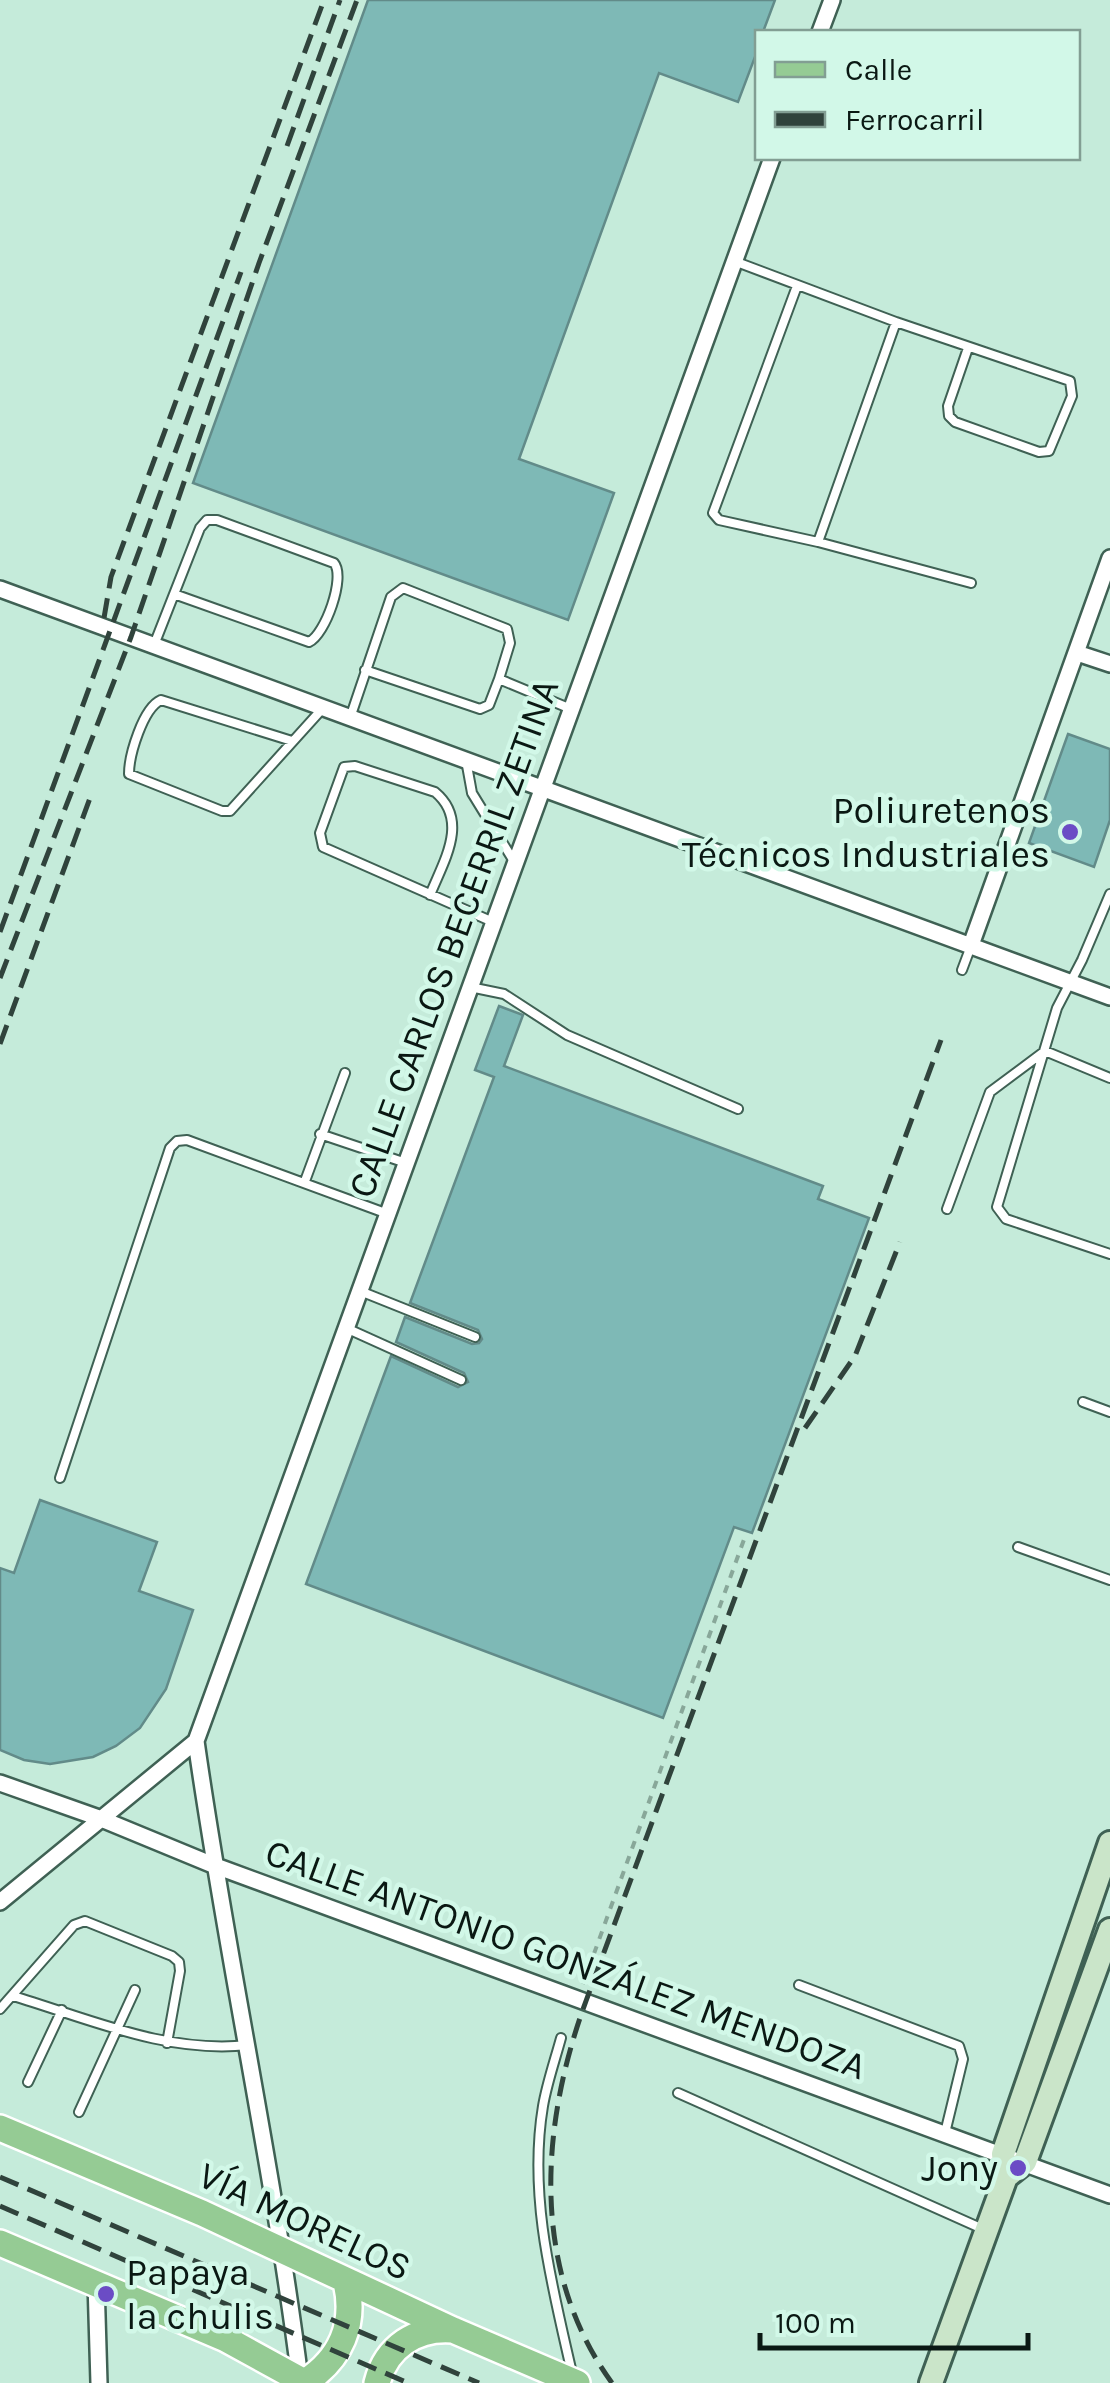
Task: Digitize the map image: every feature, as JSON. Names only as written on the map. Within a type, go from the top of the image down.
[{"type":"main road","name":"VÍA MORELOS","points":[[0,2128],[202,2213],[346,2282],[575,2382]]},
{"type":"main road","points":[[2,2249],[96,2282],[226,2339],[304,2381],[328,2365],[344,2340],[350,2311],[346,2282]]},
{"type":"main road","points":[[377,2383],[387,2358],[405,2340],[428,2331],[453,2330]]},
{"type":"street","points":[[821,30],[832,0]]},
{"type":"street","name":"CALLE CARLOS BECERRIL ZETINA","points":[[304,2381],[248,2045],[213,1865],[196,1740],[771,160]]},
{"type":"street","points":[[971,946],[1110,558]]},
{"type":"street","points":[[0,589],[1110,998]]},
{"type":"street","points":[[1077,652],[1110,664]]},
{"type":"street","points":[[0,1902],[196,1740]]},
{"type":"street","name":"CALLE ANTONIO GONZÁLEZ MENDOZA","points":[[0,1783],[945,2133],[1011,2164],[1110,2195]]},
{"type":"street","points":[[1011,2164],[1110,1843]]},
{"type":"street","points":[[931,2383],[1011,2164],[1110,1930]]},
{"type":"street","points":[[96,2282],[99,2383]]},
{"type":"lane","points":[[734,261],[968,348],[1070,381],[1072,396],[1052,449],[1039,452],[955,422],[949,416],[948,406],[968,348]]},
{"type":"lane","points":[[797,286],[713,513],[719,520],[971,583]]},
{"type":"lane","points":[[818,542],[896,322]]},
{"type":"lane","points":[[154,645],[174,594],[200,528],[212,519],[334,563],[340,574],[321,633],[308,642],[174,594]]},
{"type":"lane","points":[[350,718],[365,670],[391,597],[403,588],[506,630],[510,643],[489,705],[480,709],[365,670]]},
{"type":"lane","points":[[499,679],[571,709]]},
{"type":"lane","points":[[292,741],[160,700],[149,709],[129,774],[230,811],[322,708]]},
{"type":"lane","points":[[466,759],[472,793],[515,863]]},
{"type":"lane","points":[[430,895],[453,838],[450,810],[443,799],[435,792],[355,766],[344,767],[320,833],[320,842],[327,850],[430,895],[493,922]]},
{"type":"lane","points":[[1110,894],[1056,1008],[998,1202],[998,1212],[1006,1219],[1110,1254]]},
{"type":"lane","points":[[962,970],[971,946]]},
{"type":"lane","points":[[470,986],[504,994],[567,1035],[738,1109]]},
{"type":"lane","points":[[1046,1051],[1110,1078]]},
{"type":"lane","points":[[947,1208],[990,1092],[1046,1051]]},
{"type":"lane","points":[[305,1181],[346,1073]]},
{"type":"lane","points":[[320,1134],[406,1163]]},
{"type":"lane","points":[[60,1478],[172,1144],[187,1140],[388,1214]]},
{"type":"lane","points":[[360,1291],[475,1337]]},
{"type":"lane","points":[[346,1328],[461,1380]]},
{"type":"lane","points":[[1083,1402],[1110,1412]]},
{"type":"lane","points":[[1018,1547],[1110,1580]]},
{"type":"lane","points":[[0,2009],[74,1926],[81,1921],[90,1922],[176,1958],[180,1970],[167,2043]]},
{"type":"lane","points":[[800,1986],[959,2046],[963,2059],[945,2133]]},
{"type":"lane","points":[[80,2112],[134,1990]]},
{"type":"lane","points":[[13,1996],[167,2043],[213,2049],[248,2045]]},
{"type":"lane","points":[[28,2082],[62,2010]]},
{"type":"lane","points":[[561,2038],[543,2105],[541,2230],[575,2382]]},
{"type":"lane","points":[[678,2093],[985,2230]]},
{"type":"path","points":[[586,1976],[746,1534]]},
{"type":"building","points":[[368,0],[775,0],[764,30],[755,30],[755,57],[738,102],[659,73],[519,459],[614,493],[568,620],[193,483]]},
{"type":"building","name":"Poliuretenos Técnicos Industriales","points":[[1068,734],[1110,749],[1110,820],[1094,867],[1029,843]]},
{"type":"building","points":[[499,1006],[523,1015],[504,1066],[823,1186],[818,1199],[869,1218],[752,1533],[734,1527],[663,1718],[306,1584],[391,1356],[458,1387],[468,1382],[464,1373],[396,1342],[405,1317],[472,1344],[482,1339],[478,1330],[410,1303],[494,1077],[475,1070]]},
{"type":"building","points":[[40,1500],[157,1542],[139,1591],[193,1610],[166,1689],[140,1728],[93,1757],[50,1764],[24,1760],[0,1750],[0,1568],[14,1573]]},
{"type":"railway","points":[[104,618],[111,577],[324,0]]},
{"type":"railway","points":[[287,146],[340,0]]},
{"type":"railway","points":[[0,978],[131,637],[259,263],[357,0]]},
{"type":"railway","points":[[0,932],[241,272]]},
{"type":"railway","points":[[0,1044],[90,798]]},
{"type":"railway","points":[[612,2383],[585,2339],[567,2293],[556,2245],[552,2147],[571,2049],[941,1040]]},
{"type":"railway","points":[[805,1428],[855,1356],[900,1242]]},
{"type":"railway","points":[[0,2177],[479,2383]]},
{"type":"railway","points":[[0,2206],[408,2383]]},
{"type":"place","name":"Poliuretenos Técnicos Industriales","points":[[1070,832]]},
{"type":"place","name":"Jony","points":[[1018,2168]]},
{"type":"place","name":"Papaya la chulis","points":[[106,2294]]}]
